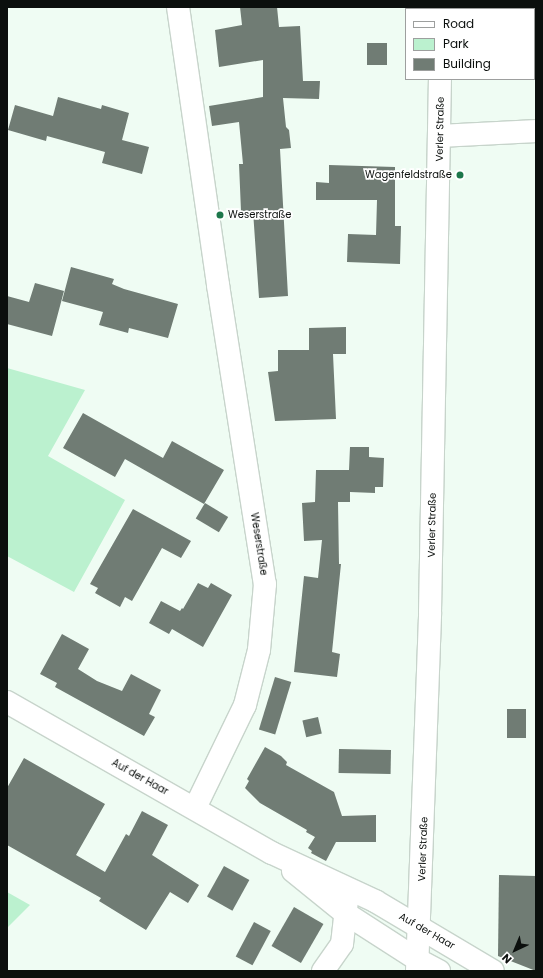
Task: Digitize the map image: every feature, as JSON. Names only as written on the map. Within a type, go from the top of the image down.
[{"type":"street","name":"Weserstraße","points":[[178,7],[218,285],[265,584],[259,650],[245,705],[195,808]]},
{"type":"street","name":"Verler Straße","points":[[418,966],[430,612],[440,80]]},
{"type":"street","points":[[440,136],[536,131]]},
{"type":"street","name":"Auf der Haar","points":[[7,702],[272,853],[375,901],[493,971]]},
{"type":"street","name":"Auf der Haar","points":[[272,853],[345,913],[418,966],[439,971]]},
{"type":"street","points":[[323,971],[342,944],[348,889]]},
{"type":"green space","points":[[7,368],[85,390],[48,456],[125,500],[74,592],[7,556]]},
{"type":"green space","points":[[7,892],[30,905],[7,928]]},
{"type":"building","points":[[240,7],[277,7],[279,27],[300,26],[303,81],[320,81],[319,99],[283,98],[286,127],[289,130],[291,148],[280,149],[288,296],[259,298],[253,211],[241,211],[239,164],[243,164],[239,122],[212,126],[209,106],[263,97],[263,60],[219,67],[215,30],[242,25]]},
{"type":"building","points":[[367,43],[387,43],[387,65],[367,65]]},
{"type":"building","points":[[58,97],[101,109],[102,105],[129,113],[122,140],[149,147],[142,174],[102,163],[105,152],[47,136],[46,141],[8,130],[15,105],[53,116]]},
{"type":"building","points":[[329,165],[395,167],[395,226],[401,226],[400,264],[347,262],[348,234],[376,235],[377,200],[316,200],[316,182],[329,183]]},
{"type":"building","points":[[71,267],[114,279],[112,284],[124,289],[178,304],[168,338],[129,328],[128,333],[99,325],[103,312],[62,301]]},
{"type":"building","points":[[35,283],[64,291],[52,336],[7,324],[7,296],[29,302]]},
{"type":"building","points":[[346,327],[346,354],[333,354],[336,419],[275,421],[268,372],[278,371],[278,350],[309,350],[309,328]]},
{"type":"building","points":[[83,413],[163,458],[172,441],[224,470],[204,504],[125,459],[115,477],[63,448]]},
{"type":"building","points":[[350,447],[369,447],[369,457],[384,458],[383,487],[375,487],[375,493],[350,492],[350,502],[338,502],[339,564],[341,564],[332,652],[340,654],[337,677],[294,672],[304,576],[318,578],[322,540],[304,541],[302,503],[315,502],[316,470],[349,470]]},
{"type":"building","points":[[205,503],[228,517],[219,532],[196,518]]},
{"type":"building","points":[[133,509],[191,541],[181,558],[162,548],[132,601],[125,597],[120,607],[95,593],[98,588],[90,584]]},
{"type":"building","points":[[198,583],[208,588],[211,583],[232,595],[203,647],[172,629],[169,634],[149,623],[161,601],[180,611],[182,608],[183,609]]},
{"type":"building","points":[[62,634],[89,649],[78,669],[97,681],[122,691],[131,674],[161,690],[149,714],[155,717],[144,736],[55,687],[57,683],[40,674]]},
{"type":"building","points":[[275,677],[291,682],[275,735],[259,730]]},
{"type":"building","points":[[507,709],[526,709],[526,738],[507,738]]},
{"type":"building","points":[[318,717],[322,734],[306,737],[302,721]]},
{"type":"building","points":[[265,747],[281,756],[287,762],[286,765],[334,792],[342,816],[376,815],[376,842],[336,842],[326,861],[311,853],[312,851],[308,848],[315,837],[306,832],[307,830],[260,803],[245,788],[249,781],[247,779]]},
{"type":"building","points":[[339,749],[391,750],[391,774],[339,773]]},
{"type":"building","points":[[24,758],[105,804],[76,855],[105,872],[126,834],[129,836],[142,811],[168,825],[152,855],[199,885],[188,903],[170,892],[146,930],[99,901],[101,898],[7,845],[7,788]]},
{"type":"building","points":[[224,866],[249,880],[232,911],[207,897]]},
{"type":"building","points":[[499,875],[536,876],[536,971],[498,956]]},
{"type":"building","points":[[294,907],[323,924],[301,963],[272,946]]},
{"type":"building","points":[[254,922],[271,931],[252,965],[236,956]]},
{"type":"place","name":"Wagenfeldstraße","points":[[460,175]]},
{"type":"place","name":"Weserstraße","points":[[220,215]]}]
